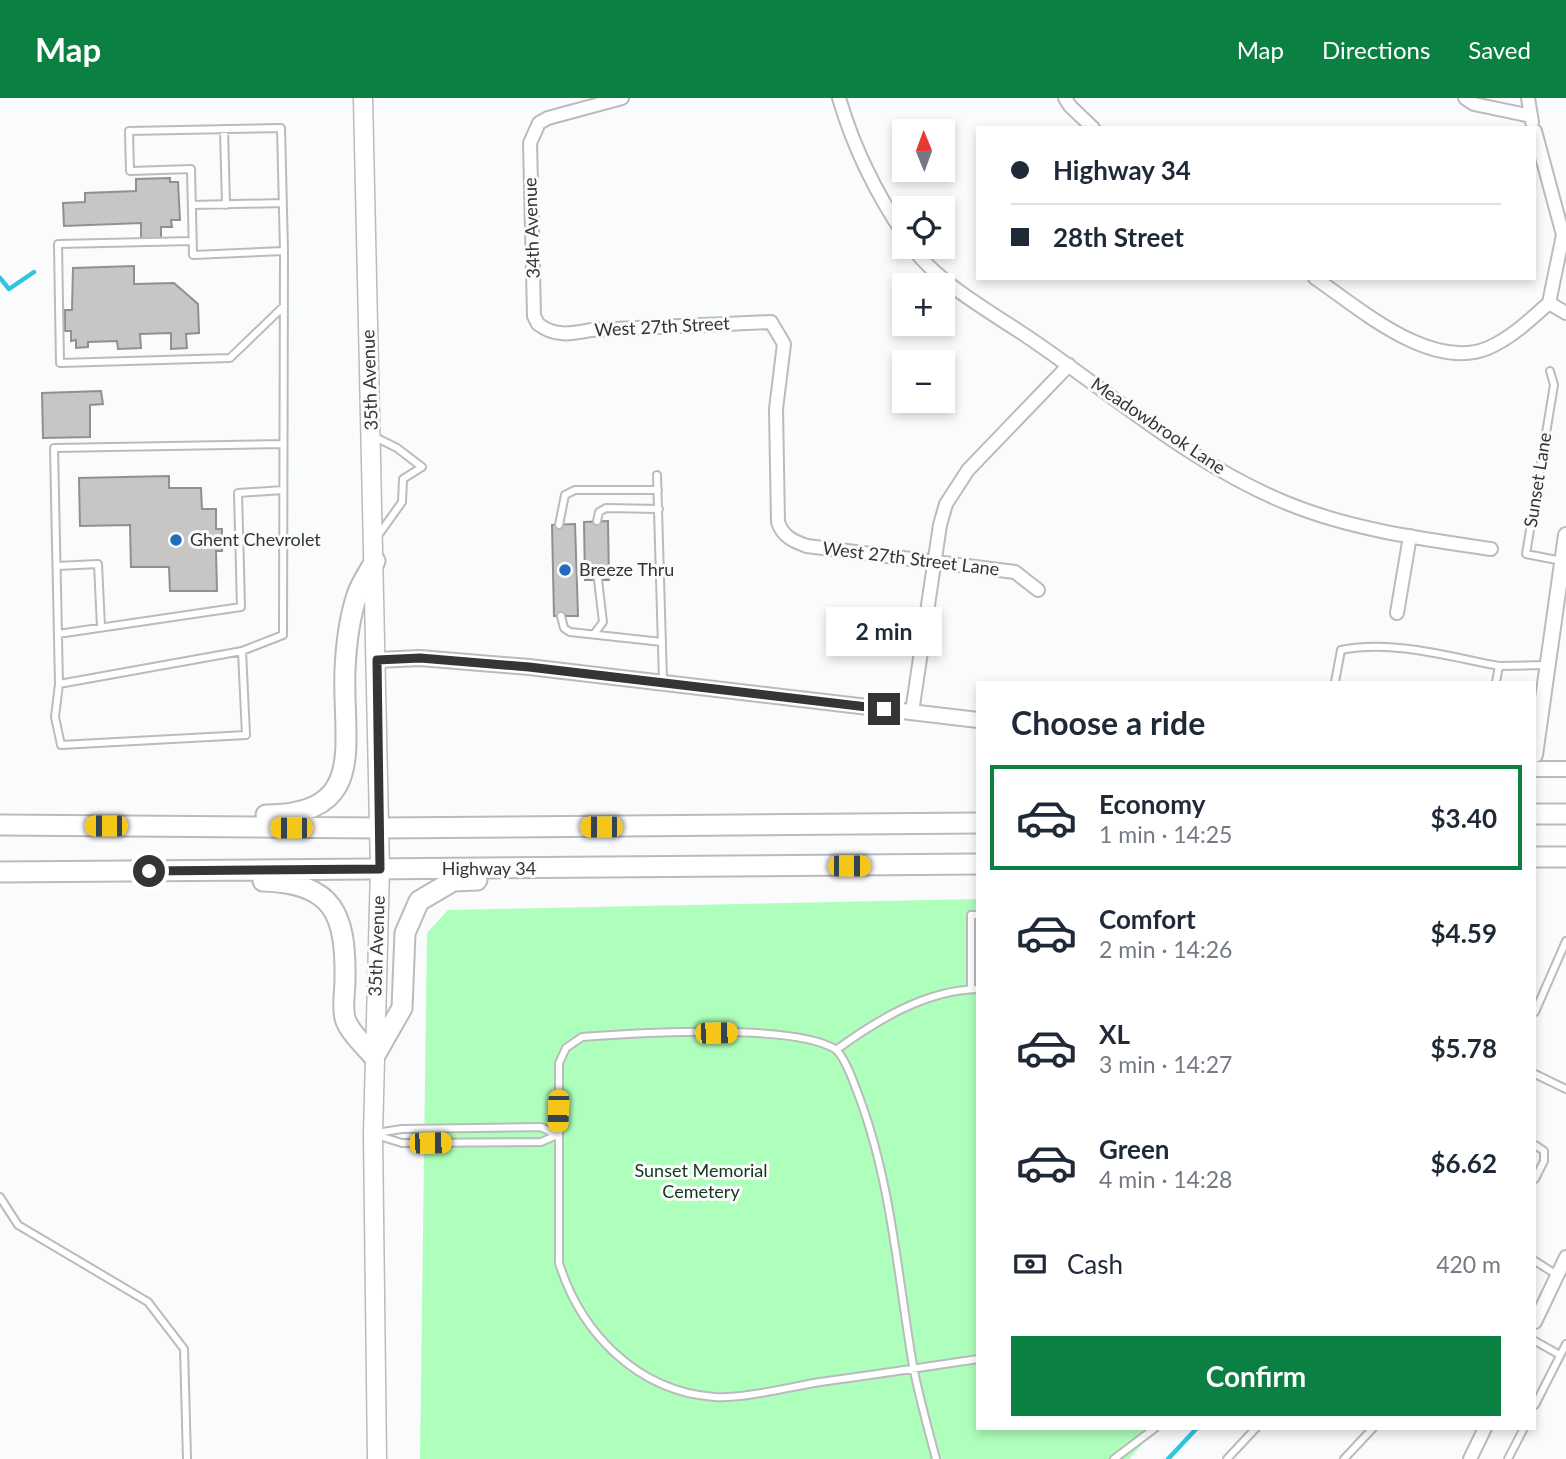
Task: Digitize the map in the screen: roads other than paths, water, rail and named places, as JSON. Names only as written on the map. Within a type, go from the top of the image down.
[{"type":"highway","points":[[0,814],[287,815],[305,812],[322,804],[342,778],[345,761],[345,667],[357,595],[375,561]]},
{"type":"highway","points":[[1536,814],[1566,814]]},
{"type":"highway","points":[[0,825],[379,828],[976,823]]},
{"type":"highway","points":[[1536,857],[1566,857]]},
{"type":"highway","name":"Highway 34","points":[[0,872],[976,864]]},
{"type":"highway","points":[[73,872],[96,877],[284,882],[315,891],[337,914],[344,932],[345,1019],[374,1057],[402,1008],[405,933],[419,901],[453,881],[537,879],[564,869]]},
{"type":"main road","name":"35th Avenue","points":[[363,98],[380,869],[373,1134],[377,1459]]},
{"type":"street","name":"34th Avenue","points":[[546,330],[538,324],[534,316],[530,143],[539,123],[548,118],[622,98]]},
{"type":"street","points":[[839,98],[851,141],[876,194],[892,217]]},
{"type":"street","points":[[1065,98],[1091,126]]},
{"type":"street","points":[[1465,98],[1474,104],[1533,125]]},
{"type":"street","points":[[1528,98],[1533,125]]},
{"type":"street","points":[[1318,280],[1399,335],[1432,348],[1455,353],[1488,348],[1521,328],[1549,303],[1563,235],[1536,136]]},
{"type":"street","name":"Meadowbrook Lane","points":[[925,259],[953,285],[1216,468],[1288,504],[1331,519],[1410,536],[1492,549]]},
{"type":"street","points":[[1549,303],[1566,313]]},
{"type":"street","name":"West 27th Street","points":[[546,330],[567,334],[764,321],[776,328],[784,344],[776,409],[778,522],[781,531]]},
{"type":"street","points":[[912,712],[940,524],[955,487],[968,470],[1069,365]]},
{"type":"street","name":"West 27th Street Lane","points":[[781,531],[795,542],[807,546],[1015,572],[1038,590]]},
{"type":"street","points":[[1536,747],[1566,535]]},
{"type":"street","points":[[1397,612],[1410,536]]},
{"type":"street","points":[[377,660],[420,658],[976,720]]},
{"type":"street","points":[[1536,769],[1566,769]]},
{"type":"street","points":[[1536,1320],[1566,1256]]},
{"type":"street","points":[[1471,1459],[1484,1430]]},
{"type":"lane","points":[[59,684],[242,651],[283,635],[284,251],[281,128],[129,131],[130,171],[191,169],[193,255],[284,251]]},
{"type":"lane","points":[[224,129],[226,205]]},
{"type":"lane","points":[[192,205],[283,203]]},
{"type":"lane","points":[[193,241],[58,244],[60,363],[230,358],[284,306]]},
{"type":"lane","name":"Sunset Lane","points":[[1550,371],[1554,385],[1526,554],[1562,561]]},
{"type":"lane","points":[[372,435],[397,448],[422,467],[403,479],[402,502],[374,541]]},
{"type":"lane","points":[[242,651],[246,735],[61,744],[55,717],[59,684],[54,448],[283,444]]},
{"type":"lane","points":[[657,475],[663,683]]},
{"type":"lane","points":[[58,634],[241,607],[238,493],[283,490]]},
{"type":"lane","points":[[559,525],[565,495],[575,490],[658,490]]},
{"type":"lane","points":[[597,521],[598,512],[606,509],[659,509]]},
{"type":"lane","points":[[57,566],[98,564],[102,627]]},
{"type":"lane","points":[[594,635],[603,622],[598,580]]},
{"type":"lane","points":[[561,616],[564,628],[570,632],[662,642]]},
{"type":"lane","points":[[1335,681],[1341,650],[1360,646],[1387,645],[1499,666],[1546,665]]},
{"type":"lane","points":[[1496,681],[1499,666]]},
{"type":"lane","points":[[836,1050],[872,1024],[925,999],[959,990],[975,989],[971,915],[976,915]]},
{"type":"lane","points":[[1536,1010],[1566,941]]},
{"type":"lane","points":[[936,1459],[914,1368],[888,1197],[873,1130],[850,1072],[836,1050],[808,1040],[765,1033],[582,1037],[566,1048],[559,1063],[559,1262],[569,1294],[602,1343],[634,1370],[680,1392],[716,1398],[914,1368],[976,1359]]},
{"type":"lane","points":[[1536,1074],[1566,1089]]},
{"type":"lane","points":[[373,1134],[402,1129],[541,1126],[557,1135]]},
{"type":"lane","points":[[373,1134],[402,1143],[541,1142],[557,1135]]},
{"type":"lane","points":[[1536,1146],[1544,1151],[1544,1161],[1536,1177]]},
{"type":"lane","points":[[0,1197],[18,1226],[148,1302],[184,1349],[187,1459]]},
{"type":"lane","points":[[1536,1262],[1557,1275]]},
{"type":"lane","points":[[1536,1341],[1564,1349],[1536,1403]]},
{"type":"lane","points":[[1114,1459],[1152,1430]]},
{"type":"lane","points":[[1227,1459],[1254,1430]]},
{"type":"lane","points":[[1344,1459],[1371,1430]]},
{"type":"lane","points":[[1508,1459],[1523,1430]]},
{"type":"waterway","points":[[0,278],[9,289],[34,272]]},
{"type":"waterway","points":[[1168,1459],[1195,1430]]},
{"type":"place","name":"Ghent Chevrolet","points":[[176,540]]},
{"type":"place","name":"Breeze Thru","points":[[565,570]]},
{"type":"park label","name":"Sunset Memorial Cemetery","points":[[701,1181]]}]
